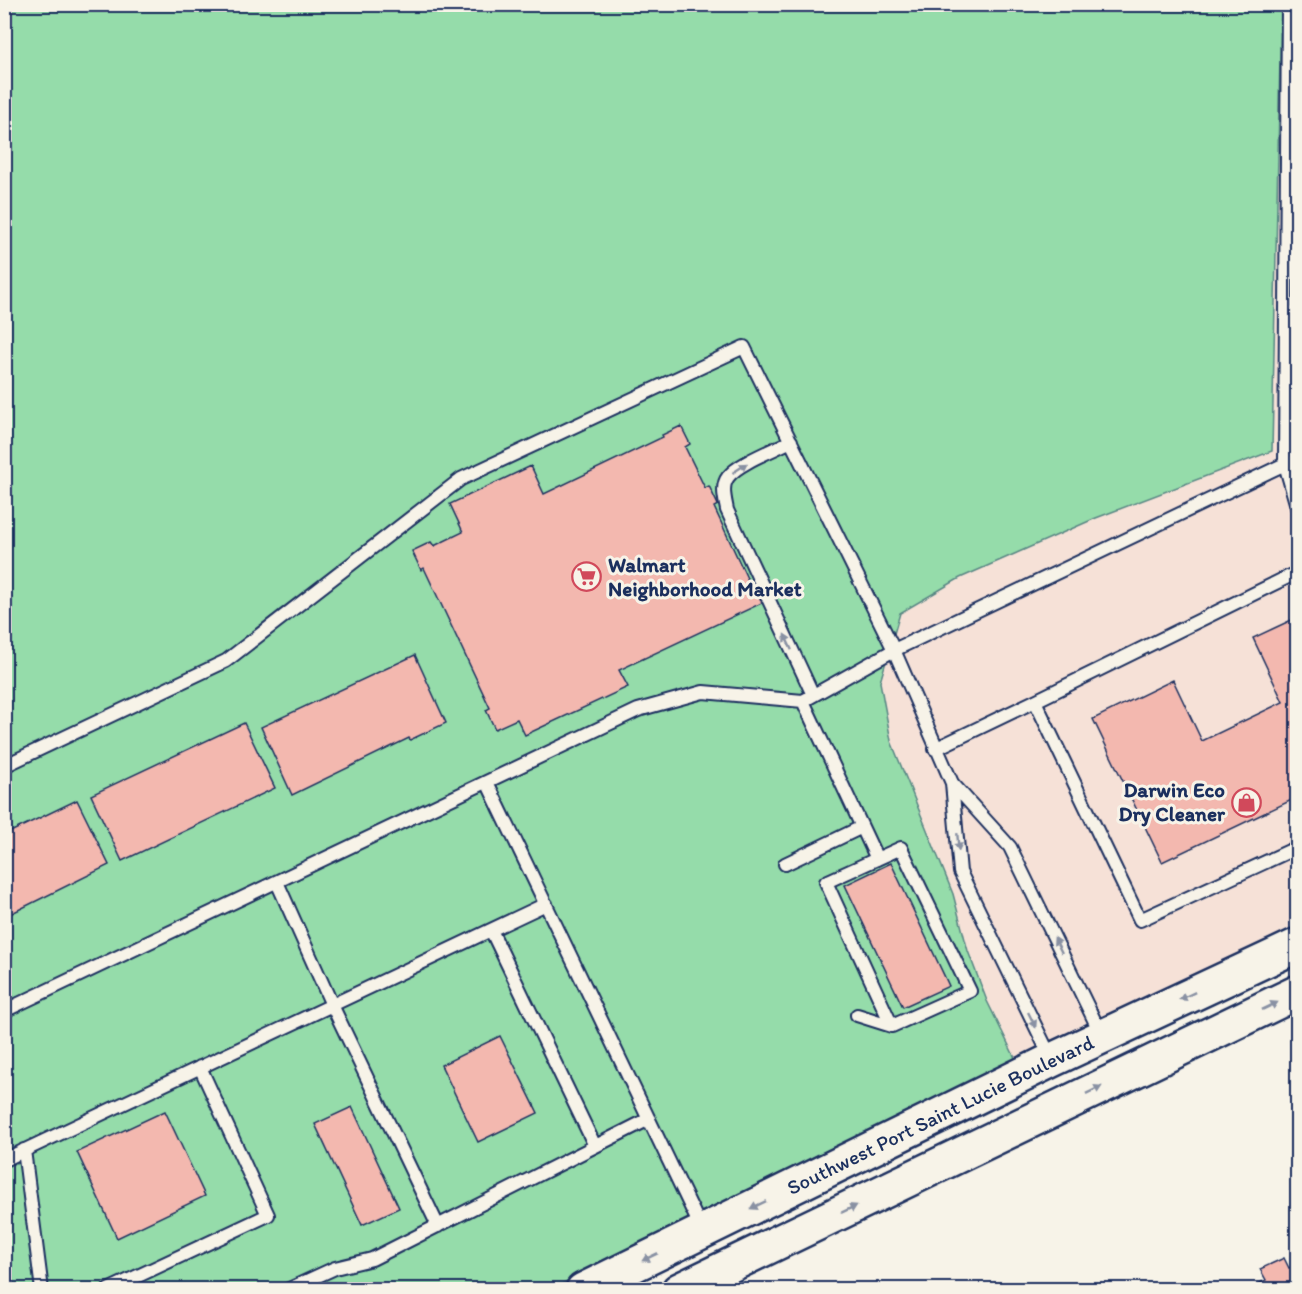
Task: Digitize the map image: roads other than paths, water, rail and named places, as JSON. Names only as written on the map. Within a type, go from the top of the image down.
[{"type":"main road","name":"Southwest Port Saint Lucie Boulevard","points":[[583,1290],[1052,1060],[1298,945]]},
{"type":"main road","name":"Southwest Port Saint Lucie Boulevard","points":[[679,1290],[1298,993]]},
{"type":"main road","points":[[1041,1115],[1102,1036]]},
{"type":"lane","points":[[1288,4],[1292,145],[1291,462],[1298,510]]},
{"type":"lane","points":[[4,766],[226,662],[461,479],[744,348],[894,650],[952,783],[1010,847],[1102,1036]]},
{"type":"lane","points":[[790,441],[737,469],[727,478],[723,491],[727,510],[862,827],[878,859]]},
{"type":"lane","points":[[4,1011],[638,710],[703,692],[808,698],[894,650],[1291,462]]},
{"type":"lane","points":[[936,749],[1298,572]]},
{"type":"lane","points":[[1035,701],[1140,920],[1298,846]]},
{"type":"lane","points":[[488,782],[703,1232]]},
{"type":"lane","points":[[952,783],[960,872],[1052,1060]]},
{"type":"lane","points":[[785,864],[862,827]]},
{"type":"lane","points":[[857,1016],[892,1026],[970,990],[901,848],[826,882],[892,1026]]},
{"type":"lane","points":[[277,882],[332,1005],[438,1226]]},
{"type":"lane","points":[[4,1160],[546,904]]},
{"type":"lane","points":[[491,930],[595,1146]]},
{"type":"lane","points":[[108,1290],[268,1215],[200,1067]]},
{"type":"lane","points":[[287,1290],[335,1268],[372,1259],[649,1119]]},
{"type":"lane","points":[[24,1150],[42,1290]]},
{"type":"place","name":"Walmart Neighborhood Market","points":[[587,577]]},
{"type":"place","name":"Darwin Eco Dry Cleaner","points":[[1246,802]]}]
